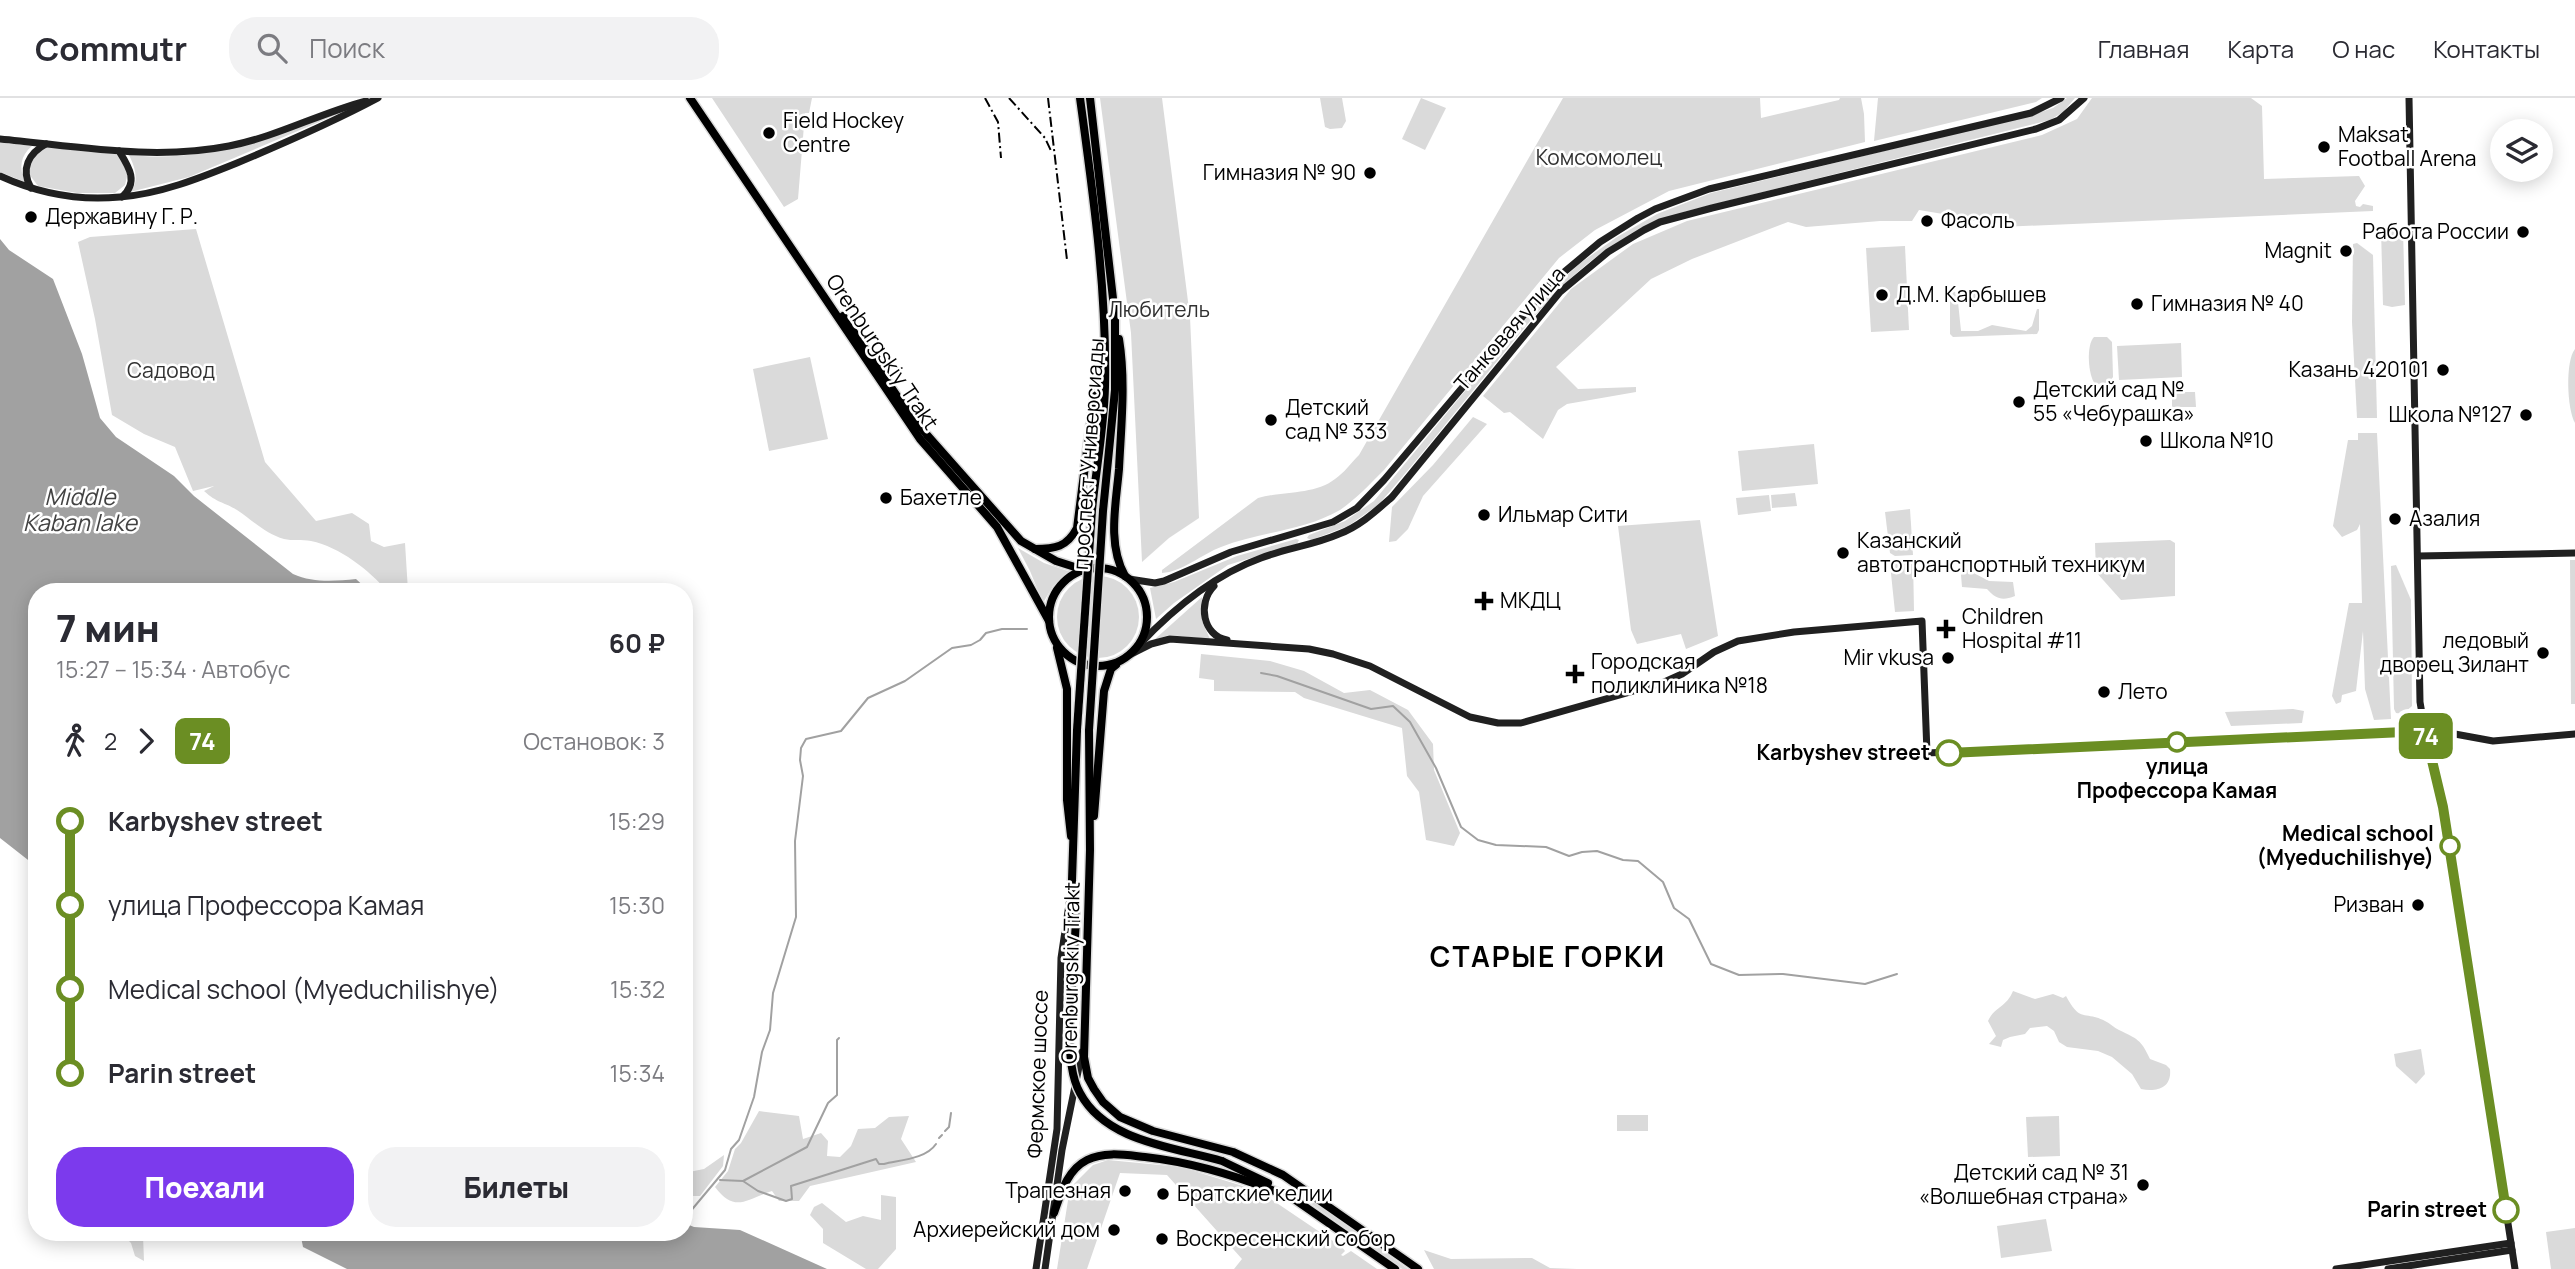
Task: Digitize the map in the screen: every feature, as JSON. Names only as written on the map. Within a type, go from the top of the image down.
[{"type":"main road","name":"Orenburgskiy Trakt","points":[[690,98],[920,439],[997,527],[1049,621]]},
{"type":"main road","name":"Orenburgskiy Trakt","points":[[696,98],[897,396],[941,452],[1031,549],[1072,566],[1098,568]]},
{"type":"main road","points":[[1031,549],[1064,544],[1071,540],[1077,528],[1105,315],[1080,98]]},
{"type":"main road","name":"проспект Универсиады","points":[[1089,730],[1103,511],[1115,390],[1115,316],[1090,98]]},
{"type":"main road","name":"проспект Универсиады","points":[[1077,730],[1092,510],[1105,390],[1105,315]]},
{"type":"main road","points":[[1090,850],[1100,762],[1104,691],[1111,669],[1139,645],[1147,625],[1147,610],[1139,590],[1117,562],[1114,541],[1122,418],[1121,356],[1115,316]]},
{"type":"main road","points":[[1073,845],[1067,800],[1067,689],[1049,621],[1053,598],[1061,585],[1080,572],[1098,568],[1115,571],[1127,578]]},
{"type":"main road","points":[[1055,641],[1064,653],[1083,664],[1097,666],[1118,662]]},
{"type":"main road","name":"Orenburgskiy Trakt","points":[[1077,730],[1072,880],[1076,921],[1069,1030],[1071,1063],[1078,1091],[1108,1125],[1128,1134],[1222,1161],[1252,1174],[1294,1199],[1395,1269]]},
{"type":"main road","name":"Orenburgskiy Trakt","points":[[1089,730],[1090,850],[1084,1057],[1088,1078],[1102,1102],[1120,1116],[1153,1130],[1233,1152],[1283,1175],[1418,1269]]},
{"type":"main road","name":"Orenburgskiy Trakt","points":[[1055,1213],[1064,1184],[1087,1160],[1104,1154],[1189,1163],[1227,1172],[1294,1199]]},
{"type":"street","points":[[0,139],[119,151],[178,153],[233,145],[337,108],[378,98]]},
{"type":"street","points":[[0,176],[31,188],[70,196],[121,197],[164,189],[278,146],[378,98]]},
{"type":"street","name":"Танковая улица","points":[[1127,578],[1155,583],[1164,581],[1231,552],[1333,522],[1357,508],[1384,480],[1533,302],[1577,260],[1638,218],[1709,189],[2031,113],[2061,98]]},
{"type":"street","name":"Танковая улица","points":[[1139,645],[1180,607],[1226,574],[1262,557],[1340,534],[1371,516],[1392,496],[1560,292],[1608,252],[1644,230],[1660,222],[1712,208],[2044,127],[2067,115],[2084,98]]},
{"type":"street","points":[[2409,98],[2420,702],[2440,787],[2515,1269]]},
{"type":"street","points":[[31,188],[26,165],[32,153],[47,143]]},
{"type":"street","points":[[119,151],[132,177],[129,190],[121,197]]},
{"type":"street","points":[[1301,533],[1305,545]]},
{"type":"street","points":[[2418,556],[2575,553]]},
{"type":"street","points":[[1226,574],[1206,596],[1206,622],[1218,637],[1249,644]]},
{"type":"street","points":[[1131,654],[1151,644],[1170,639],[1309,649],[1350,658],[1457,712],[1498,723],[1521,723],[1662,683],[1738,641],[1794,632],[1922,621],[1927,753],[2425,731],[2493,741],[2575,734]]},
{"type":"street","name":"Фермское шоссе","points":[[1036,1269],[1057,1129],[1061,958],[1072,880]]},
{"type":"street","name":"Фермское шоссе","points":[[1045,1269],[1062,1150],[1084,1036]]},
{"type":"street","points":[[2336,1269],[2511,1246]]},
{"type":"street","points":[[2388,1269],[2511,1246]]},
{"type":"green space","name":"Field Hockey Centre","points":[[712,98],[812,98],[809,113],[805,113],[798,199],[784,207]]},
{"type":"green space","name":"Любитель","points":[[1100,98],[1162,98],[1190,317],[1199,518],[1169,538],[1142,562],[1131,333]]},
{"type":"green space","points":[[1320,98],[1342,98],[1346,121],[1342,128],[1325,127]]},
{"type":"green space","points":[[1421,98],[1446,108],[1425,150],[1402,139]]},
{"type":"green space","name":"Комсомолец","points":[[1563,98],[1760,98],[1761,118],[1840,98],[1861,98],[1865,142],[1669,191],[1595,230],[1559,258],[1384,470],[1346,506],[1312,523],[1221,547],[1177,570],[1162,573],[1162,570],[1258,498],[1318,488],[1341,474],[1359,455]]},
{"type":"green space","points":[[1878,98],[2042,98],[2036,102],[1874,141]]},
{"type":"green space","points":[[2067,98],[2075,98],[2063,112],[2050,120],[1687,211],[1626,237],[1601,253],[1556,292],[1378,505],[1348,526],[1311,540],[1307,538],[1345,521],[1374,501],[1537,304],[1579,264],[1617,237],[1657,214],[1711,193],[2032,115],[2053,108]]},
{"type":"green space","points":[[2092,98],[2251,98],[2262,106],[2264,179],[2359,176],[2365,186],[2355,201],[2356,206],[2373,206],[2373,211],[2001,227],[1996,220],[1952,221],[1943,214],[1919,210],[1912,221],[1806,227],[1788,222],[1692,259],[1651,279],[1556,367],[1578,389],[1636,387],[1636,392],[1567,404],[1558,410],[1543,439],[1510,412],[1504,413],[1483,396],[1571,289],[1633,244],[1687,221],[2042,135],[2077,119]]},
{"type":"green space","points":[[364,103],[189,177],[130,192],[136,179],[129,155],[160,156],[220,150],[278,134]]},
{"type":"green space","points":[[0,142],[32,146],[22,162],[25,182],[0,172]]},
{"type":"green space","points":[[44,146],[114,153],[119,156],[128,172],[125,185],[115,193],[77,193],[38,186],[29,174],[28,163]]},
{"type":"green space","name":"Садовод","points":[[196,229],[265,462],[316,521],[352,513],[369,524],[371,541],[384,547],[405,543],[408,583],[380,583],[333,548],[311,541],[287,540],[271,534],[204,491],[214,486],[193,491],[175,447],[144,434],[112,415],[78,242],[90,237]]},
{"type":"green space","points":[[2381,229],[2403,229],[2405,305],[2383,305]]},
{"type":"green space","points":[[2357,243],[2373,255],[2377,418],[2357,418],[2352,322],[2353,244]]},
{"type":"green space","points":[[1905,246],[1909,330],[1871,332],[1866,248]]},
{"type":"green space","points":[[1952,290],[1959,295],[1974,290],[1977,294],[1973,307],[1958,302],[1961,331],[1978,331],[1992,325],[2026,331],[2032,326],[2037,309],[2039,330],[2037,334],[1953,337],[1950,334]]},
{"type":"green space","points":[[2094,337],[2107,337],[2112,342],[2113,377],[2109,383],[2095,384],[2093,380],[2089,353]]},
{"type":"green space","points":[[2181,343],[2182,377],[2119,380],[2117,346]]},
{"type":"green space","points":[[2575,349],[2575,423],[2570,408],[2568,386],[2570,364]]},
{"type":"green space","points":[[810,357],[828,439],[769,451],[753,369]]},
{"type":"green space","points":[[2172,392],[2195,392],[2196,407],[2172,407]]},
{"type":"green space","points":[[1473,417],[1487,424],[1423,496],[1408,529],[1396,541],[1389,542],[1392,507],[1433,465]]},
{"type":"green space","points":[[2358,433],[2377,433],[2391,719],[2374,720],[2365,689],[2363,631],[2356,691],[2342,695],[2341,702],[2336,704],[2332,696],[2349,603],[2362,603],[2360,524],[2357,530],[2342,537],[2333,526],[2348,440],[2358,440]]},
{"type":"green space","points":[[1814,444],[1818,484],[1742,491],[1738,451]]},
{"type":"green space","points":[[1795,493],[1797,506],[1772,508],[1771,495]]},
{"type":"green space","points":[[1769,495],[1771,511],[1738,515],[1736,498]]},
{"type":"green space","points":[[1910,509],[1913,555],[1895,556],[1890,553],[1885,512]]},
{"type":"green space","points":[[1700,520],[1718,636],[1686,649],[1681,634],[1637,644],[1631,630],[1618,526]]},
{"type":"green space","points":[[1299,540],[1297,544],[1228,565],[1156,619],[1150,588],[1174,582],[1237,556]]},
{"type":"green space","points":[[2170,540],[2175,543],[2175,596],[2121,600],[2096,572],[2095,543]]},
{"type":"green space","points":[[1018,548],[1044,563],[1071,572],[1053,586],[1043,603],[1030,571]]},
{"type":"green space","points":[[1913,559],[1914,611],[1895,612],[1890,564],[1894,564],[1896,560]]},
{"type":"green space","points":[[2570,560],[2575,560],[2575,704],[2571,704]]},
{"type":"green space","points":[[2396,565],[2411,600],[2412,706],[2403,714],[2396,713],[2394,709],[2391,566]]},
{"type":"green space","points":[[1966,569],[1989,581],[2013,582],[2015,596],[2000,598],[1987,589],[1962,587],[1961,575]]},
{"type":"green space","points":[[1098,576],[1114,579],[1127,588],[1136,601],[1139,617],[1136,633],[1127,646],[1114,655],[1098,658],[1082,655],[1069,646],[1060,633],[1057,617],[1060,601],[1069,588],[1082,579]]},
{"type":"green space","points":[[1202,597],[1202,621],[1210,639],[1169,635],[1154,640]]},
{"type":"green space","points":[[1201,654],[1270,661],[1304,671],[1344,693],[1370,690],[1408,710],[1433,744],[1434,770],[1460,833],[1454,846],[1426,840],[1419,792],[1407,776],[1402,728],[1304,698],[1295,692],[1214,691],[1214,680],[1199,678]]},
{"type":"green space","points":[[2293,709],[2304,711],[2302,723],[2231,726],[2225,712]]},
{"type":"green space","points":[[2013,991],[2035,999],[2053,994],[2063,998],[2066,996],[2079,1013],[2105,1021],[2138,1040],[2150,1059],[2170,1069],[2166,1085],[2152,1090],[2141,1089],[2132,1074],[2112,1057],[2098,1051],[2067,1047],[2059,1042],[2054,1031],[2047,1026],[2030,1028],[2025,1034],[2003,1040],[2001,1047],[1989,1044],[1996,1036],[1988,1021]]},
{"type":"green space","points":[[2421,1049],[2425,1074],[2416,1084],[2396,1066],[2394,1054]]},
{"type":"green space","points":[[759,1111],[799,1116],[803,1139],[821,1133],[828,1141],[827,1156],[840,1157],[851,1146],[858,1129],[875,1128],[889,1117],[909,1116],[901,1139],[916,1162],[810,1186],[799,1201],[779,1201],[772,1191],[747,1201],[735,1202],[722,1195],[715,1187],[728,1171],[735,1149]]},
{"type":"green space","points":[[1617,1115],[1648,1115],[1648,1131],[1617,1131]]},
{"type":"green space","points":[[2059,1116],[2060,1156],[2028,1157],[2026,1117]]},
{"type":"green space","points":[[724,1155],[723,1166],[700,1196],[693,1196],[693,1171],[704,1169]]},
{"type":"green space","points":[[1108,1160],[1181,1167],[1259,1191],[1342,1247],[1345,1251],[1341,1255],[1351,1251],[1377,1269],[1234,1269],[1242,1259],[1167,1175],[1120,1173],[1087,1269],[1057,1269],[1070,1188],[1093,1165]]},
{"type":"green space","points":[[1295,1188],[1408,1269],[1402,1269],[1293,1191]]},
{"type":"green space","points":[[881,1195],[896,1197],[896,1249],[878,1269],[866,1269],[823,1243],[823,1229],[810,1215],[814,1207],[822,1203],[846,1222],[863,1216],[881,1220]]},
{"type":"green space","points":[[2046,1219],[2052,1251],[2001,1258],[1997,1226]]},
{"type":"green space","points":[[2575,1228],[2575,1269],[2551,1269],[2546,1232]]},
{"type":"green space","points":[[129,1241],[143,1241],[144,1261],[135,1256]]},
{"type":"green space","points":[[1424,1250],[1451,1259],[1532,1258],[1550,1268],[1577,1269],[1434,1269]]},
{"type":"water","name":"Middle Kaban lake","points":[[0,239],[9,250],[53,279],[82,354],[100,418],[116,437],[174,476],[194,496],[293,574],[316,580],[356,579],[360,583],[28,583],[28,860],[0,838]]},
{"type":"water","points":[[693,1227],[740,1230],[827,1269],[347,1269],[303,1247],[302,1241],[693,1241]]},
{"type":"waterway","points":[[693,1208],[725,1170],[731,1149],[739,1140],[754,1097],[762,1052],[770,1030],[773,993],[796,917],[795,841],[803,776],[801,748],[806,739],[841,731],[868,698],[905,681],[952,648],[971,645],[986,633],[1002,629],[1027,629]]},
{"type":"waterway","points":[[1261,673],[1277,676],[1371,709],[1393,706],[1410,722],[1436,768],[1461,827],[1478,840],[1496,845],[1546,847],[1569,856],[1597,851],[1623,860],[1638,861],[1663,882],[1674,908],[1689,919],[1711,964],[1739,975],[1783,974],[1865,984],[1897,974]]},
{"type":"waterway","points":[[743,1181],[807,1147],[828,1103],[837,1095],[839,1038]]},
{"type":"waterway","points":[[945,1131],[949,1127],[951,1113]]},
{"type":"waterway","points":[[939,1138],[942,1135]]},
{"type":"waterway","points":[[720,1180],[743,1181],[758,1191],[786,1201],[792,1199],[791,1186],[876,1159],[879,1164],[884,1164],[912,1158],[926,1153],[936,1144]]},
{"type":"railway","points":[[985,98],[998,122],[1001,158]]},
{"type":"railway","points":[[1009,98],[1045,138],[1052,153]]},
{"type":"railway","points":[[1048,98],[1067,260]]},
{"type":"bus line","name":"74","points":[[1949,753],[2425,731],[2440,787],[2506,1210]]},
{"type":"place","name":"Field Hockey Centre","points":[[769,133]]},
{"type":"place","name":"Maksat Football Arena","points":[[2324,147]]},
{"type":"place","name":"Гимназия № 90","points":[[1370,173]]},
{"type":"place","name":"Державину Г. Р.","points":[[31,217]]},
{"type":"place","name":"Фасоль","points":[[1927,221]]},
{"type":"place","name":"Работа России","points":[[2523,232]]},
{"type":"place","name":"Magnit","points":[[2346,251]]},
{"type":"place","name":"Д.М. Карбышев","points":[[1882,295]]},
{"type":"place","name":"Гимназия № 40","points":[[2137,304]]},
{"type":"place","name":"Казань 420101","points":[[2443,370]]},
{"type":"place","name":"Детский сад № 55 «Чебурашка»","points":[[2019,402]]},
{"type":"place","name":"Школа №127","points":[[2526,415]]},
{"type":"place","name":"Детский сад № 333","points":[[1271,420]]},
{"type":"place","name":"Школа №10","points":[[2146,441]]},
{"type":"place","name":"Бахетле","points":[[886,498]]},
{"type":"place","name":"Ильмар Сити","points":[[1484,515]]},
{"type":"place","name":"Азалия","points":[[2395,519]]},
{"type":"place","name":"Казанский автотранспортный техникум","points":[[1843,553]]},
{"type":"place","name":"МКДЦ","points":[[1484,601]]},
{"type":"place","name":"Children Hospital #11","points":[[1946,629]]},
{"type":"place","name":"ледовый дворец Зилант","points":[[2543,653]]},
{"type":"place","name":"Mir vkusa","points":[[1948,658]]},
{"type":"place","name":"Городская поликлиника №18","points":[[1575,674]]},
{"type":"place","name":"Лето","points":[[2104,692]]},
{"type":"place","name":"улица Профессора Камая","points":[[2177,742]]},
{"type":"place","name":"Karbyshev street","points":[[1949,753]]},
{"type":"place","name":"Medical school (Myeduchilishye)","points":[[2450,846]]},
{"type":"place","name":"Ризван","points":[[2418,905]]},
{"type":"place","name":"Детский сад № 31 «Волшебная страна»","points":[[2143,1185]]},
{"type":"place","name":"Трапезная","points":[[1125,1191]]},
{"type":"place","name":"Братские келии","points":[[1163,1194]]},
{"type":"place","name":"Parin street","points":[[2506,1210]]},
{"type":"place","name":"Архиерейский дом","points":[[1114,1230]]},
{"type":"place","name":"Воскресенский собор","points":[[1162,1239]]},
{"type":"district","name":"СТАРЫЕ ГОРКИ","points":[[1548,957]]}]
